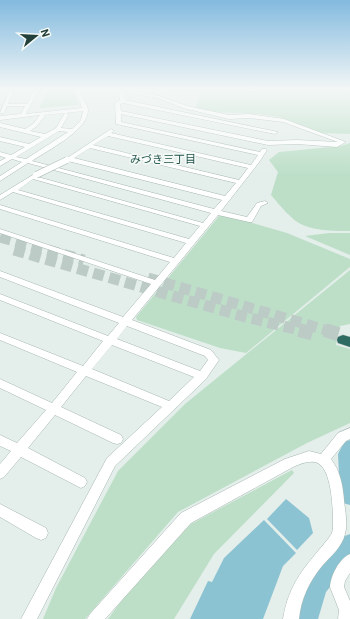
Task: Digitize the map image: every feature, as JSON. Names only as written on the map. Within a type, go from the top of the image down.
[{"type":"street","points":[[26,131],[35,125],[41,118]]},
{"type":"street","points":[[0,164],[58,129],[64,118]]},
{"type":"street","points":[[0,179],[73,131],[83,121],[84,118]]},
{"type":"street","points":[[118,118],[118,122],[121,124],[262,154]]},
{"type":"street","points":[[0,198],[34,176],[69,160],[131,118]]},
{"type":"street","points":[[149,118],[268,143],[302,136],[343,142],[336,145],[302,136],[284,121],[266,118]]},
{"type":"street","points":[[204,118],[275,132]]},
{"type":"street","points":[[0,472],[227,199],[262,154],[275,132],[284,121]]},
{"type":"street","points":[[0,125],[46,136]]},
{"type":"street","points":[[58,129],[73,131]]},
{"type":"street","points":[[107,134],[252,167]]},
{"type":"street","points":[[0,139],[29,146]]},
{"type":"street","points":[[90,146],[240,182]]},
{"type":"street","points":[[0,154],[249,220],[259,204],[265,203]]},
{"type":"street","points":[[69,160],[227,199]]},
{"type":"street","points":[[34,176],[204,225]]},
{"type":"street","points":[[12,190],[191,242]]},
{"type":"street","points":[[0,207],[175,261]]},
{"type":"street","points":[[0,231],[156,283]]},
{"type":"street","points":[[0,274],[208,352],[214,360],[202,376],[111,462],[29,619]]},
{"type":"street","points":[[0,297],[202,376]]},
{"type":"street","points":[[0,336],[84,372],[170,406]]},
{"type":"street","points":[[0,383],[117,439]]},
{"type":"street","points":[[323,460],[342,437],[350,433]]},
{"type":"street","points":[[0,440],[81,482]]},
{"type":"street","points":[[95,619],[186,518],[289,463],[305,458],[316,457],[323,460],[330,466],[337,488],[340,527],[338,535],[314,565],[298,590],[292,608],[291,619]]},
{"type":"street","points":[[0,510],[41,533]]},
{"type":"street","points":[[346,619],[346,610],[337,587],[339,577],[350,561]]},
{"type":"green space","points":[[281,118],[350,118],[350,134],[319,133]]},
{"type":"green space","points":[[350,143],[350,231],[320,230],[308,227],[294,220],[271,195],[278,172],[269,160],[279,152],[341,146]]},
{"type":"green space","points":[[225,215],[287,233],[350,259],[350,267],[246,353],[220,348],[137,320],[136,317],[219,216]]},
{"type":"green space","points":[[329,233],[350,233],[350,255],[305,236]]},
{"type":"green space","points":[[350,270],[350,324],[340,326],[336,345],[350,349],[350,423],[307,443],[178,512],[85,619],[43,619],[56,588],[118,471],[185,404]]},
{"type":"green space","points":[[292,470],[294,473],[214,554],[174,619],[108,619],[138,578],[189,525]]},
{"type":"water","points":[[286,499],[309,518],[313,533],[297,550],[267,519]]},
{"type":"water","points":[[264,520],[296,553],[283,566],[263,619],[190,619],[208,581],[212,582],[224,558]]},
{"type":"waterway","points":[[350,448],[347,454],[350,496]]},
{"type":"waterway","points":[[306,619],[317,586],[350,545]]},
{"type":"tunnel","points":[[0,237],[84,260]]},
{"type":"tunnel","points":[[14,250],[242,316],[300,330]]},
{"type":"tunnel","points":[[148,278],[329,331]]},
{"type":"tunnel","points":[[300,330],[314,334]]},
{"type":"tunnel","points":[[325,330],[344,336]]},
{"type":"district","name":"みづき三丁目","points":[[163,158]]}]
